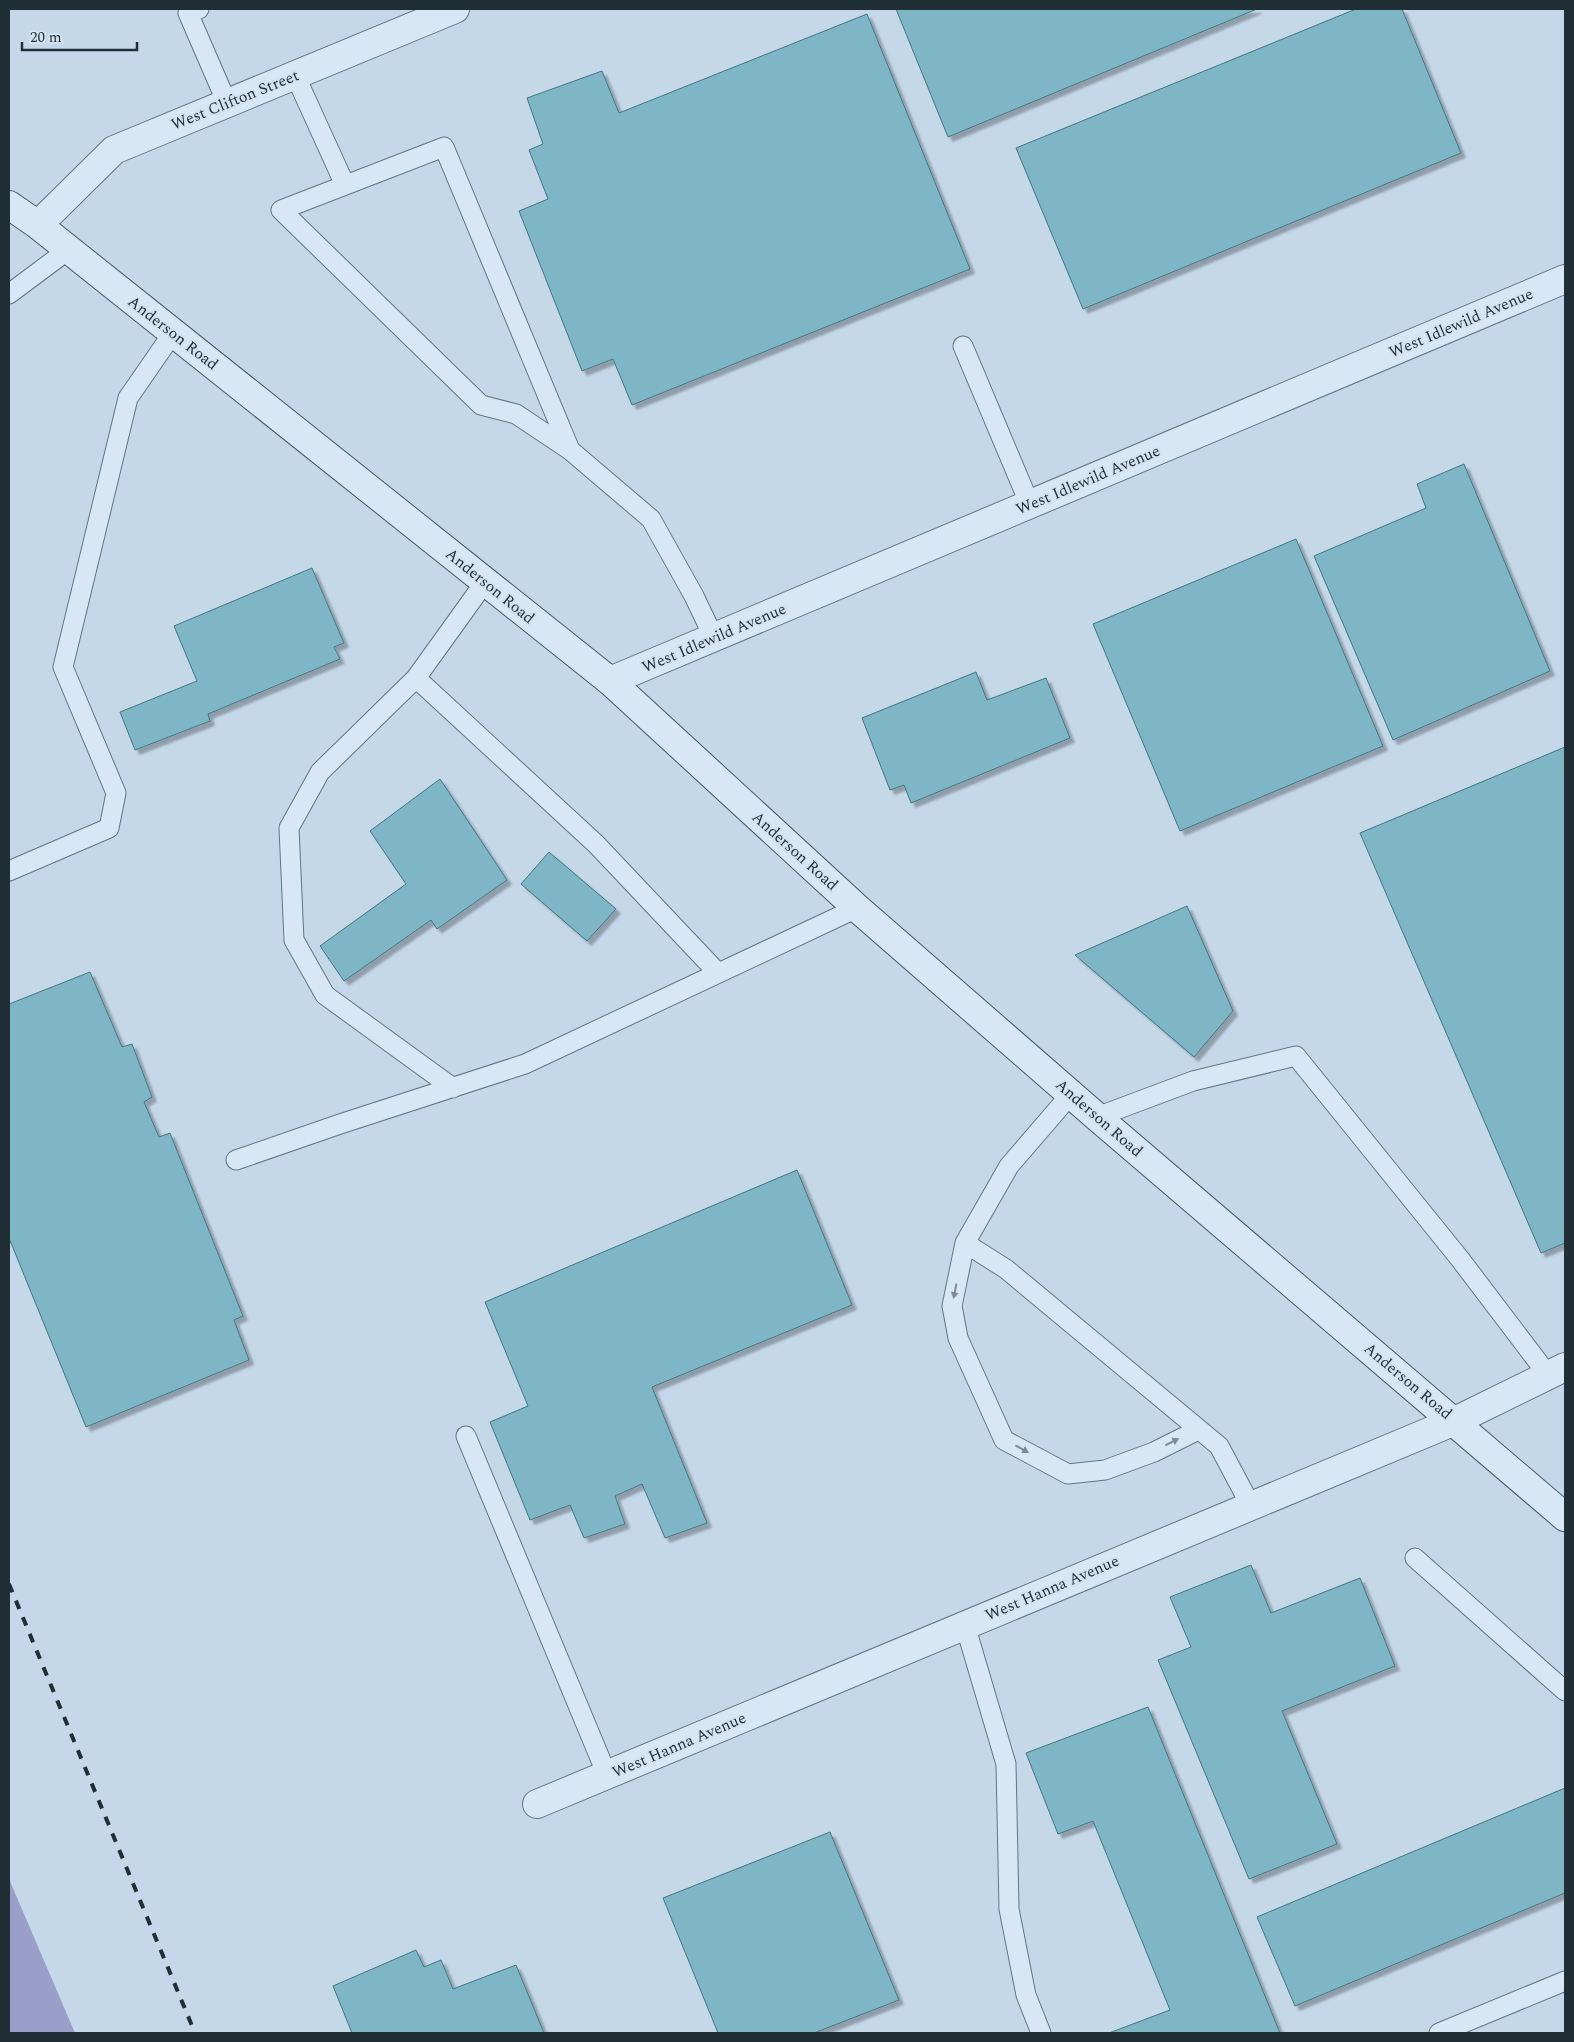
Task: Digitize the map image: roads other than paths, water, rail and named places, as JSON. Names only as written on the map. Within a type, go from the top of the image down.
[{"type":"street","name":"West Clifton Street","points":[[38,225],[114,150],[455,9]]},
{"type":"street","name":"Anderson Road","points":[[9,206],[38,225],[610,681],[857,908],[1097,1117],[1455,1420],[1565,1517]]},
{"type":"street","name":"West Idlewild Avenue","points":[[610,681],[1565,279]]},
{"type":"street","name":"West Hanna Avenue","points":[[536,1804],[1455,1420],[1557,1371]]},
{"type":"lane","points":[[199,9],[188,13],[227,103]]},
{"type":"lane","points":[[295,75],[345,185]]},
{"type":"lane","points":[[570,450],[444,147],[281,210],[480,405],[516,414],[570,450],[651,519],[694,596],[714,638]]},
{"type":"lane","points":[[9,294],[68,250]]},
{"type":"lane","points":[[9,871],[108,828],[116,793],[63,667],[128,398],[172,333]]},
{"type":"lane","points":[[963,346],[1030,505]]},
{"type":"lane","points":[[453,1088],[325,995],[294,940],[289,828],[320,772],[416,678],[485,582]]},
{"type":"lane","points":[[416,678],[596,844],[718,973]]},
{"type":"lane","points":[[236,1160],[525,1064],[857,908]]},
{"type":"lane","points":[[1097,1117],[1193,1081],[1296,1056],[1460,1258],[1557,1371]]},
{"type":"lane","points":[[1071,1094],[1009,1166],[965,1243],[952,1306],[958,1338],[1004,1440],[1068,1474],[1105,1470],[1154,1452],[1198,1430]]},
{"type":"lane","points":[[965,1243],[1006,1270],[1219,1446],[1251,1506]]},
{"type":"lane","points":[[466,1436],[607,1775]]},
{"type":"lane","points":[[1414,1558],[1565,1691]]},
{"type":"lane","points":[[965,1625],[1006,1764],[1009,1909],[1026,1995],[1041,2033]]},
{"type":"lane","points":[[1439,2033],[1565,1981]]},
{"type":"railway","points":[[9,1584],[195,2033]]}]
